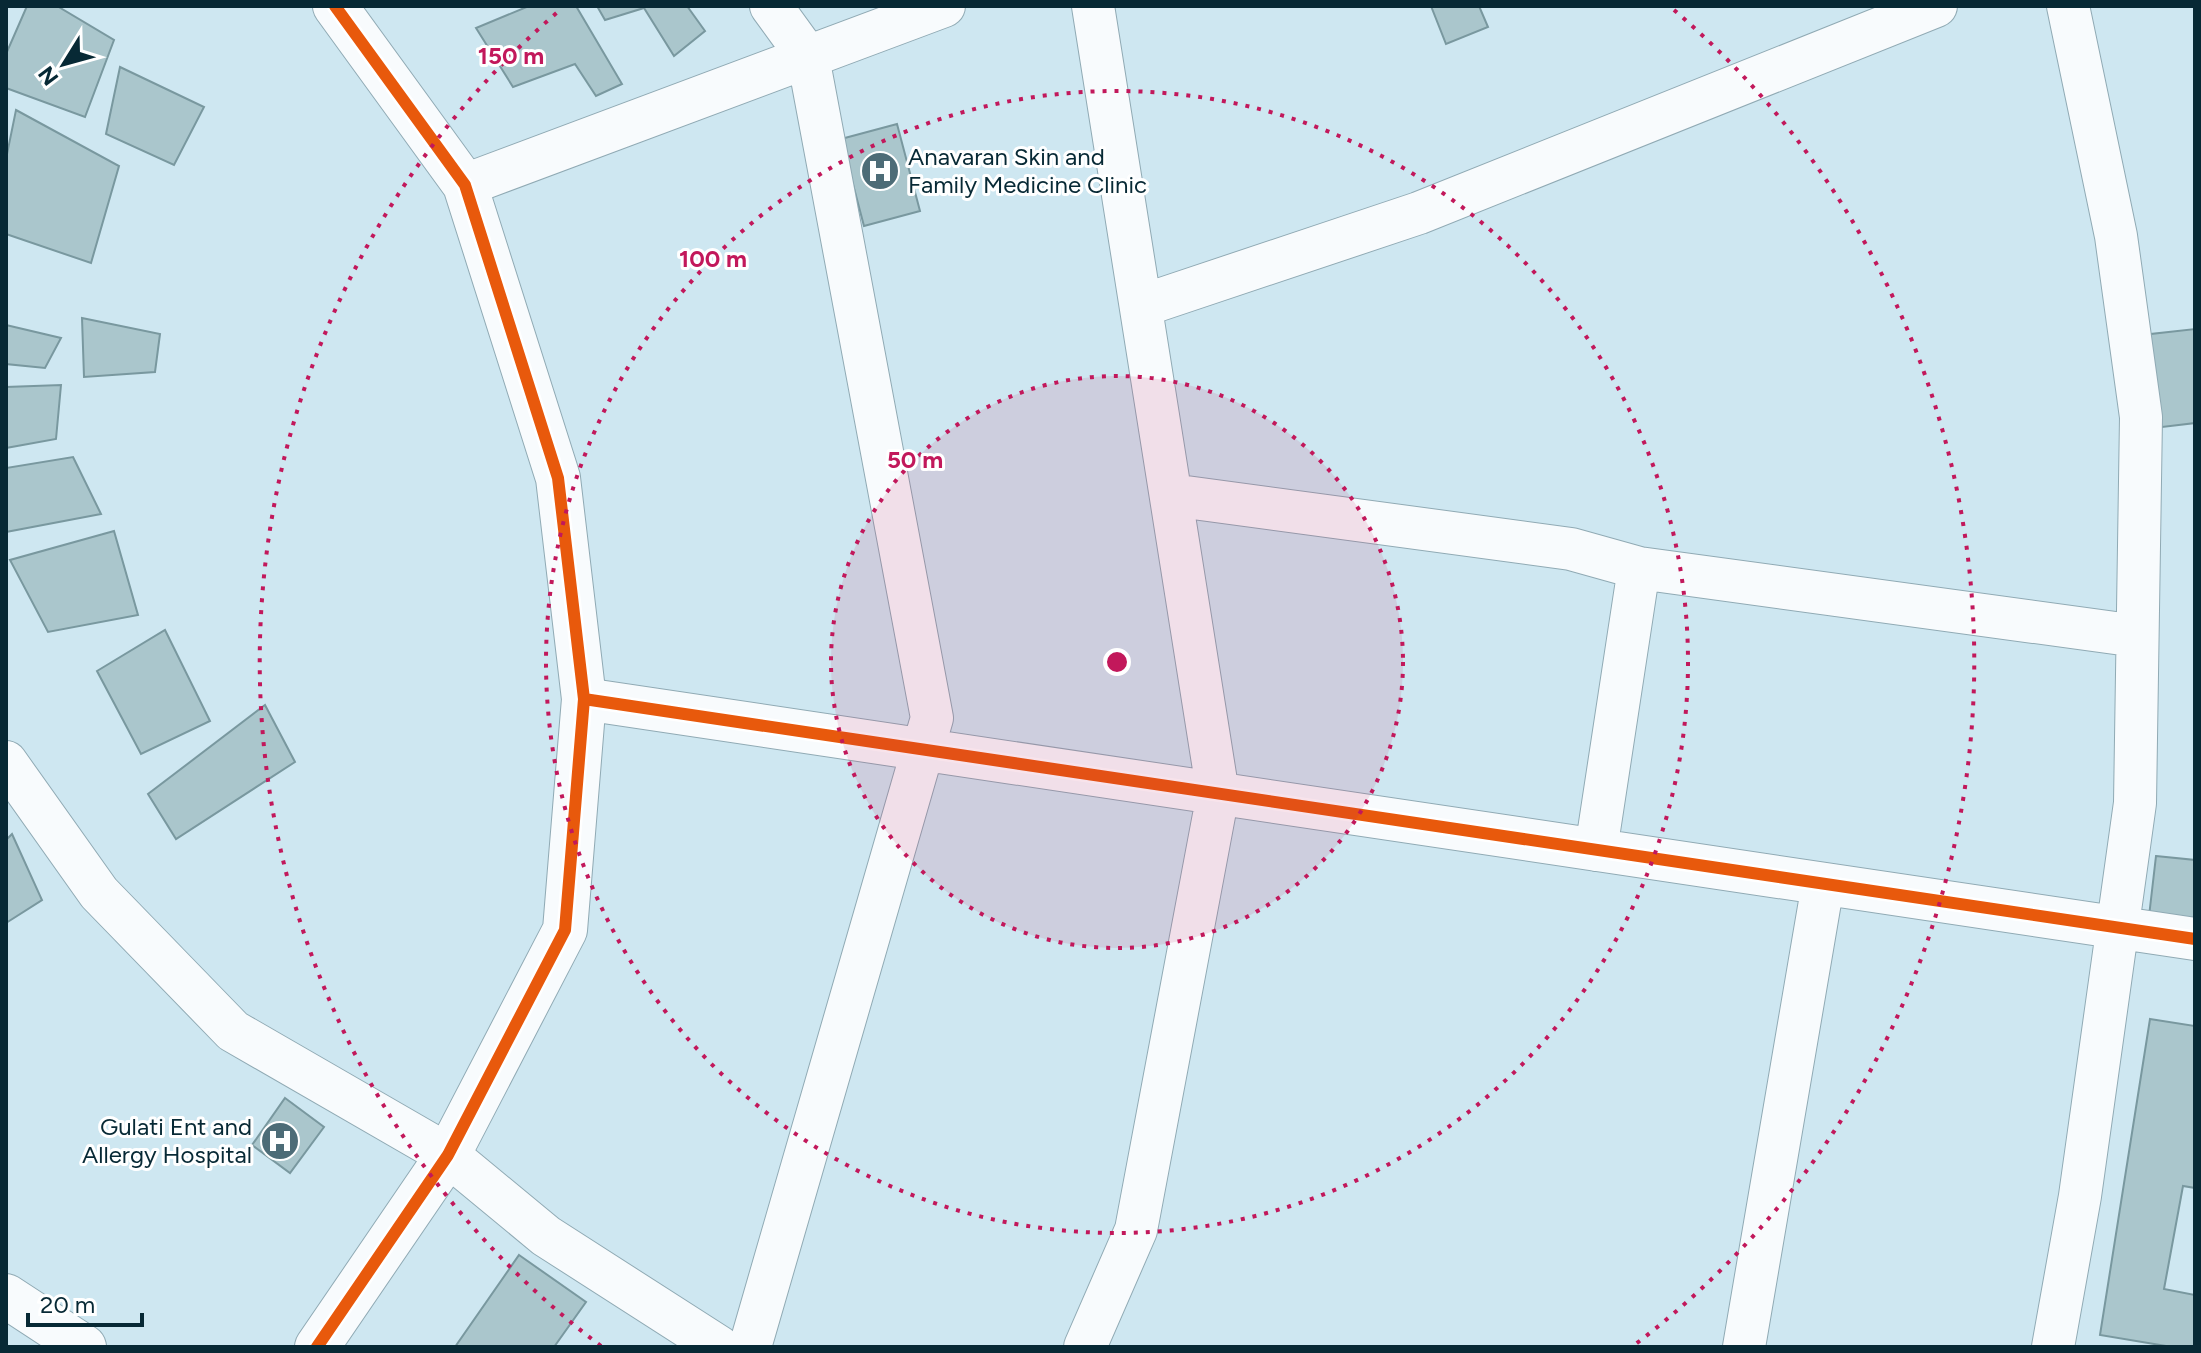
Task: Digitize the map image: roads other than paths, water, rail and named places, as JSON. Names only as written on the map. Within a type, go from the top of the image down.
[{"type":"street","points":[[317,1347],[448,1155],[565,930],[584,699],[558,478],[465,185],[335,6]]},
{"type":"street","points":[[750,1347],[932,718],[808,57],[771,6]]},
{"type":"street","points":[[465,185],[944,6]]},
{"type":"street","points":[[1085,1347],[1136,1230],[1218,794],[1093,6]]},
{"type":"street","points":[[1141,306],[1419,213],[1936,6]]},
{"type":"street","points":[[2053,1347],[2080,1196],[2135,803],[2141,417],[2116,236],[2068,6]]},
{"type":"street","points":[[1171,495],[1571,549],[1639,568],[2137,636]]},
{"type":"street","points":[[1596,850],[1639,568]]},
{"type":"street","points":[[584,699],[2195,939]]},
{"type":"street","points":[[6,762],[99,893],[233,1031],[448,1155],[546,1236],[719,1347]]},
{"type":"street","points":[[1744,1347],[1823,884]]},
{"type":"street","points":[[6,1296],[84,1347]]},
{"type":"place","name":"Anavaran Skin and Family Medicine Clinic","points":[[880,171]]},
{"type":"place","name":"Gulati Ent and Allergy Hospital","points":[[280,1141]]}]
